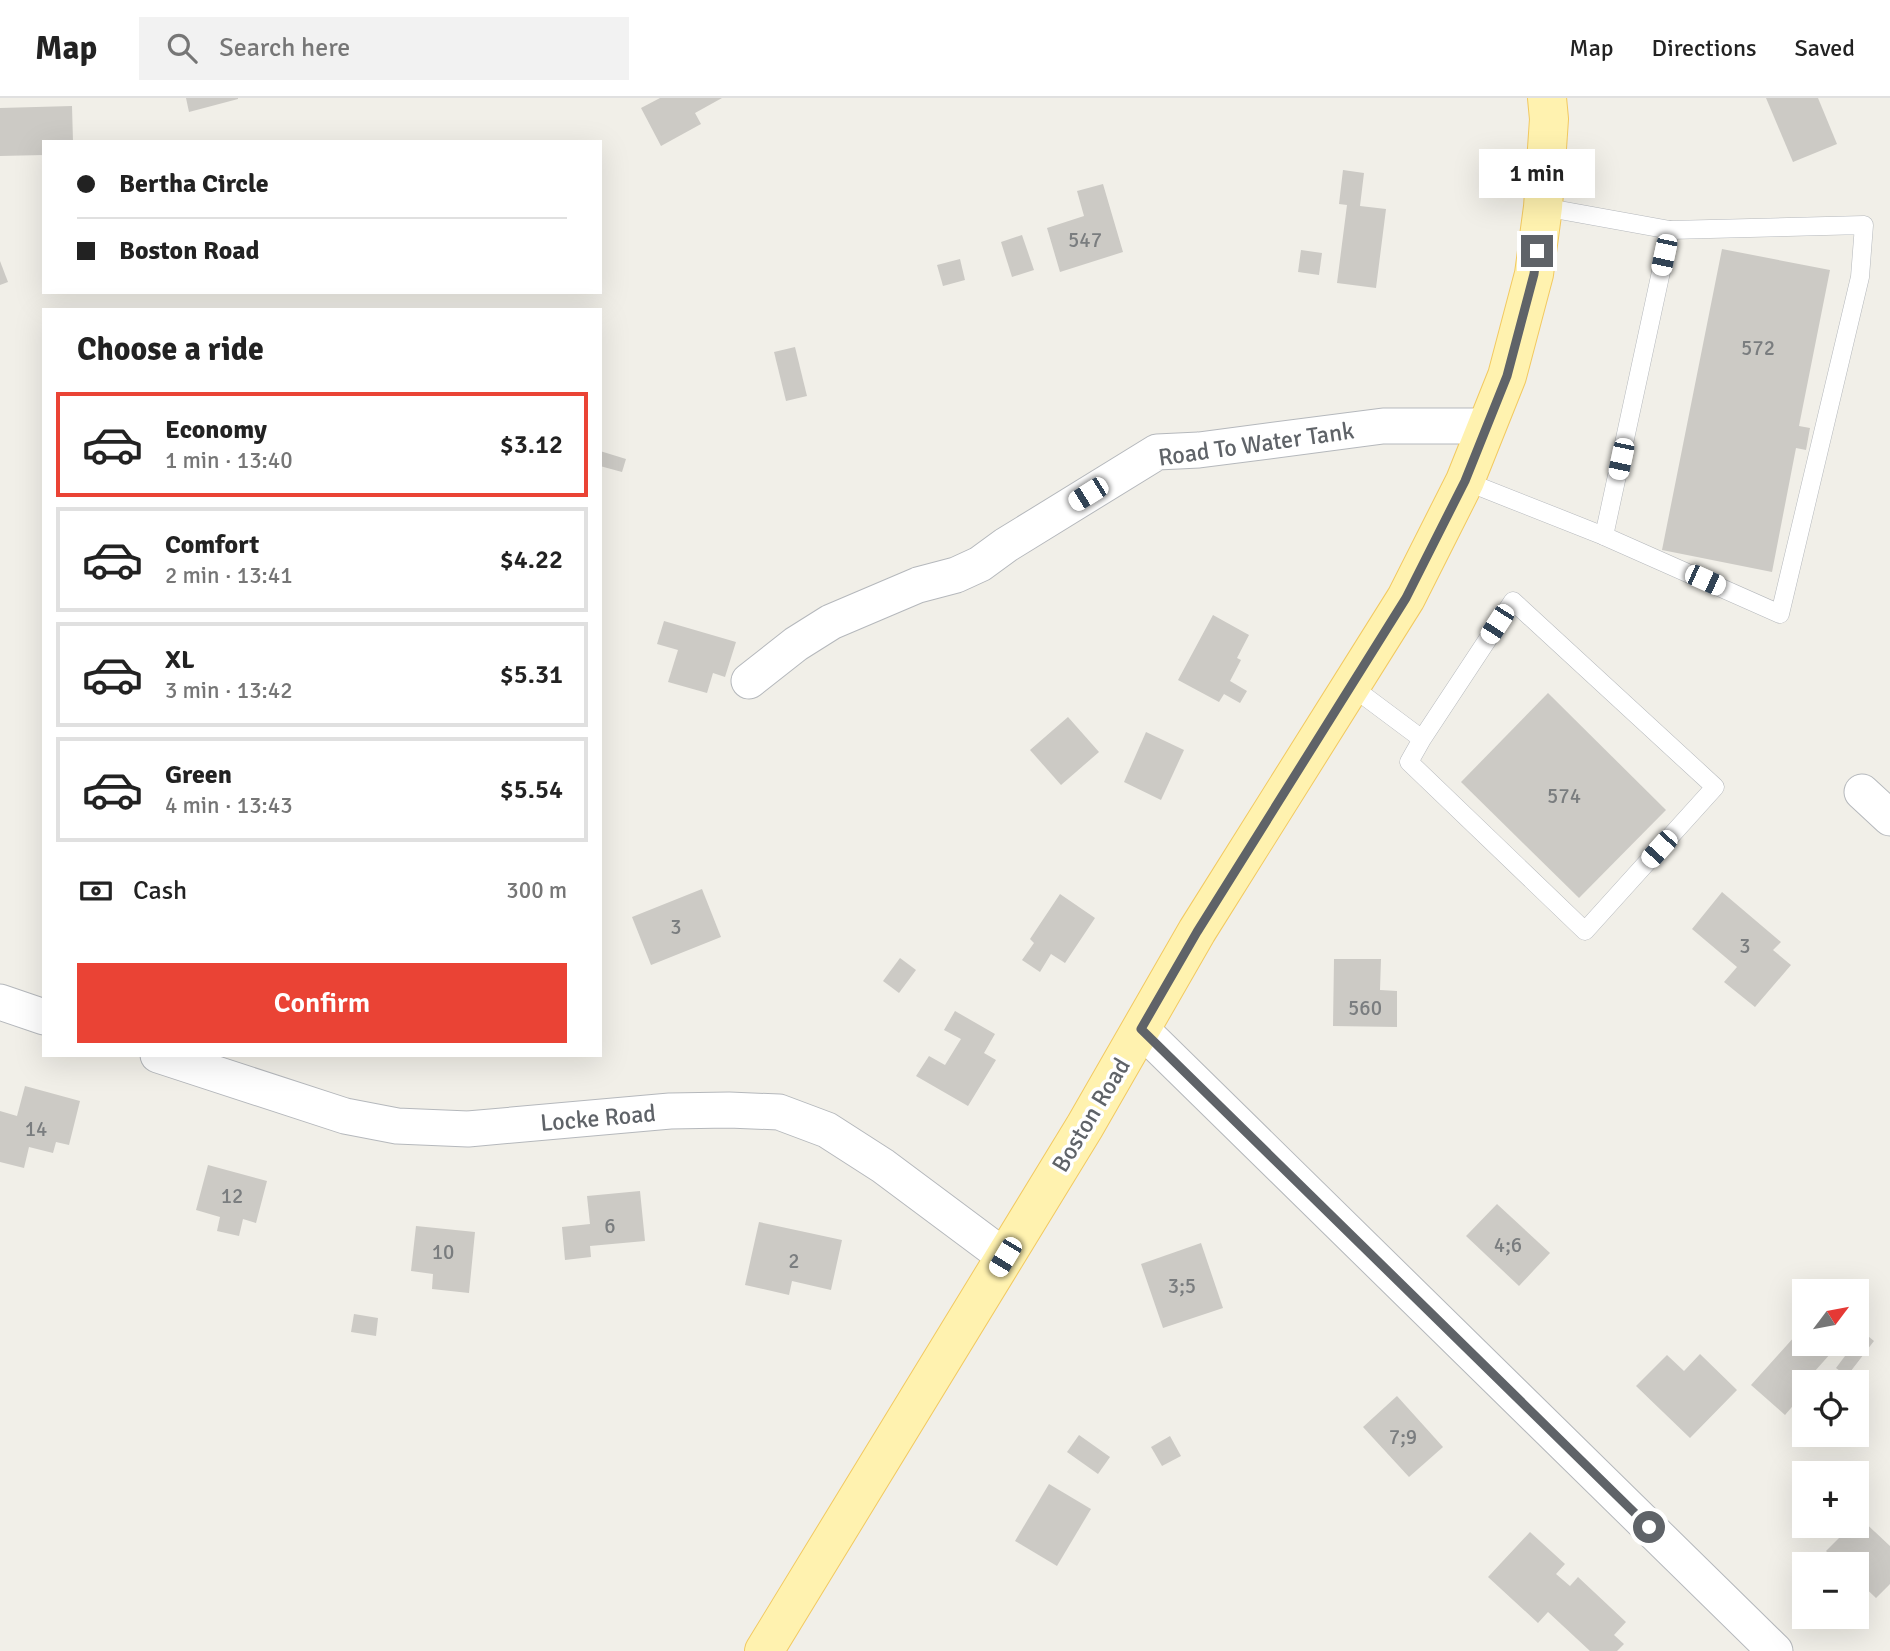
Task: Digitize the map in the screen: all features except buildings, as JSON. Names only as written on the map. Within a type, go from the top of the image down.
[{"type":"main road","name":"Boston Road","points":[[764,1651],[1085,1126],[1197,932],[1406,598],[1465,481],[1507,376],[1534,274],[1543,207],[1549,119],[1547,98]]},
{"type":"street","name":"Road To Water Tank","points":[[749,681],[796,644],[831,622],[918,585],[956,575],[980,564],[1017,538],[1157,452],[1199,450],[1383,426],[1487,426]]},
{"type":"street","points":[[1862,792],[1890,818]]},
{"type":"street","points":[[0,1002],[42,1016]]},
{"type":"street","points":[[1141,1029],[1775,1651]]},
{"type":"street","name":"Locke Road","points":[[164,1057],[345,1116],[397,1126],[468,1129],[670,1111],[779,1112],[827,1130],[838,1137],[883,1166],[1005,1257]]},
{"type":"lane","points":[[1465,481],[1604,536],[1780,614],[1860,277],[1864,225],[1670,230],[1543,207]]},
{"type":"lane","points":[[1604,536],[1670,230]]},
{"type":"lane","points":[[1513,601],[1715,787],[1585,931],[1409,762],[1422,739],[1513,601]]},
{"type":"lane","points":[[1351,686],[1422,739]]},
{"type":"route","points":[[1537,251],[1534,274],[1507,376],[1465,481],[1406,598],[1197,932],[1141,1029],[1649,1527]]}]
